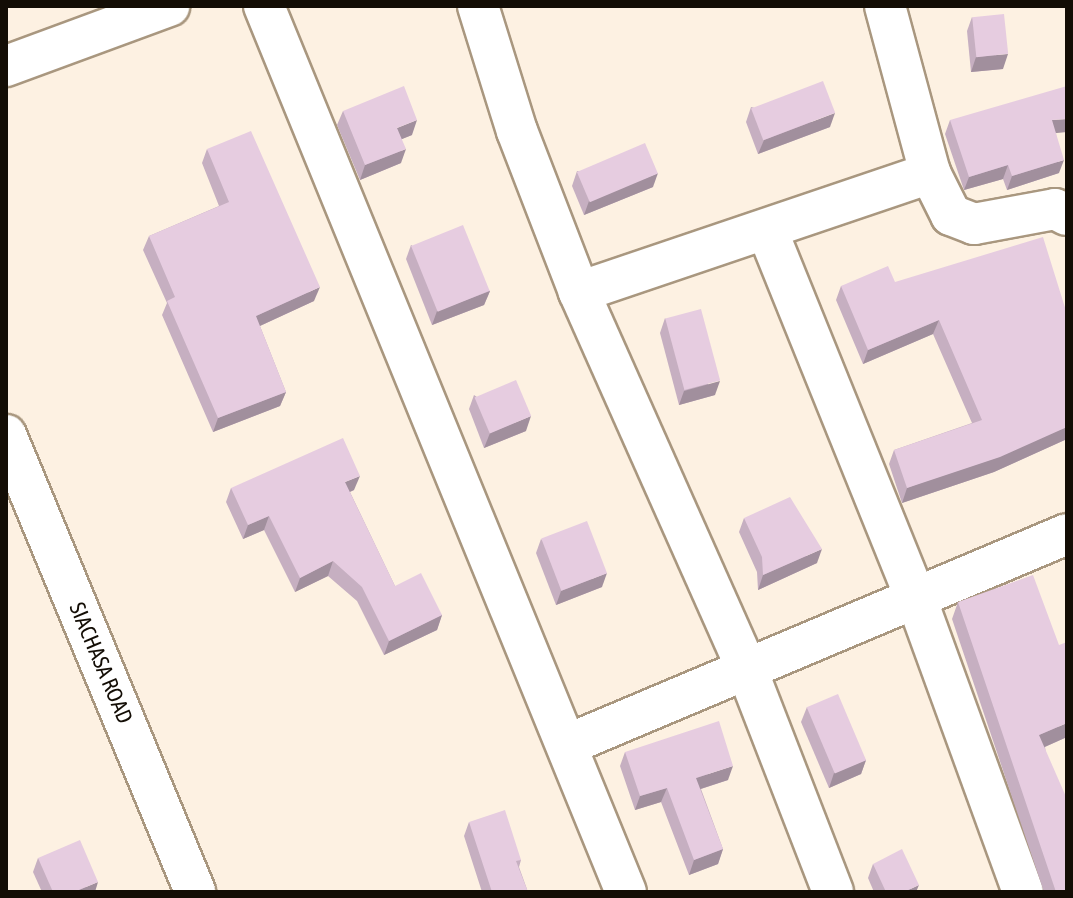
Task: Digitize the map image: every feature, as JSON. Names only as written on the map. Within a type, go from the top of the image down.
[{"type":"street","points":[[6,66],[169,6]]},
{"type":"street","points":[[264,6],[569,744],[626,892]]},
{"type":"street","points":[[478,6],[517,131],[579,292],[747,670],[833,892]]},
{"type":"street","points":[[885,6],[930,173],[951,215],[974,224],[1055,209],[1067,215]]},
{"type":"street","points":[[579,292],[930,173]]},
{"type":"street","points":[[767,230],[916,598],[1023,892]]},
{"type":"street","name":"SIACHASA ROAD","points":[[6,435],[195,892]]},
{"type":"street","points":[[569,744],[1067,534]]},
{"type":"building","points":[[1004,14],[1008,54],[976,57],[972,17]]},
{"type":"building","points":[[823,81],[835,113],[763,140],[751,109]]},
{"type":"building","points":[[404,86],[417,120],[397,128],[406,149],[365,165],[343,111]]},
{"type":"building","points":[[1067,86],[1067,119],[1052,120],[1064,160],[1012,176],[1008,165],[969,177],[950,120]]},
{"type":"building","points":[[251,131],[320,287],[256,316],[286,392],[218,418],[167,301],[175,297],[149,236],[229,202],[207,149]]},
{"type":"building","points":[[645,143],[658,173],[590,202],[577,172]]},
{"type":"building","points":[[463,225],[490,291],[438,312],[411,246]]},
{"type":"building","points":[[1043,237],[1067,314],[1067,427],[1000,457],[907,488],[894,450],[982,420],[939,320],[868,350],[841,286],[888,266],[895,282]]},
{"type":"building","points":[[701,309],[720,380],[684,390],[665,319]]},
{"type":"building","points":[[516,380],[531,416],[490,433],[475,398]]},
{"type":"building","points":[[343,438],[360,476],[345,482],[395,586],[421,573],[442,615],[389,641],[362,587],[333,561],[300,578],[269,516],[248,525],[231,488]]},
{"type":"building","points":[[790,497],[822,549],[763,575],[762,557],[744,518]]},
{"type":"building","points":[[587,521],[607,573],[561,591],[541,539]]},
{"type":"building","points":[[1033,575],[1059,645],[1067,642],[1067,723],[1039,735],[1067,799],[1067,892],[1056,892],[958,602]]},
{"type":"building","points":[[838,694],[866,760],[835,774],[807,707]]},
{"type":"building","points":[[719,721],[733,766],[696,778],[723,849],[694,860],[667,788],[640,796],[625,752]]},
{"type":"building","points":[[505,810],[521,860],[516,861],[528,892],[492,892],[469,822]]},
{"type":"building","points":[[80,840],[98,882],[74,892],[53,892],[38,858]]},
{"type":"building","points":[[902,849],[919,885],[904,892],[886,892],[873,864]]}]
